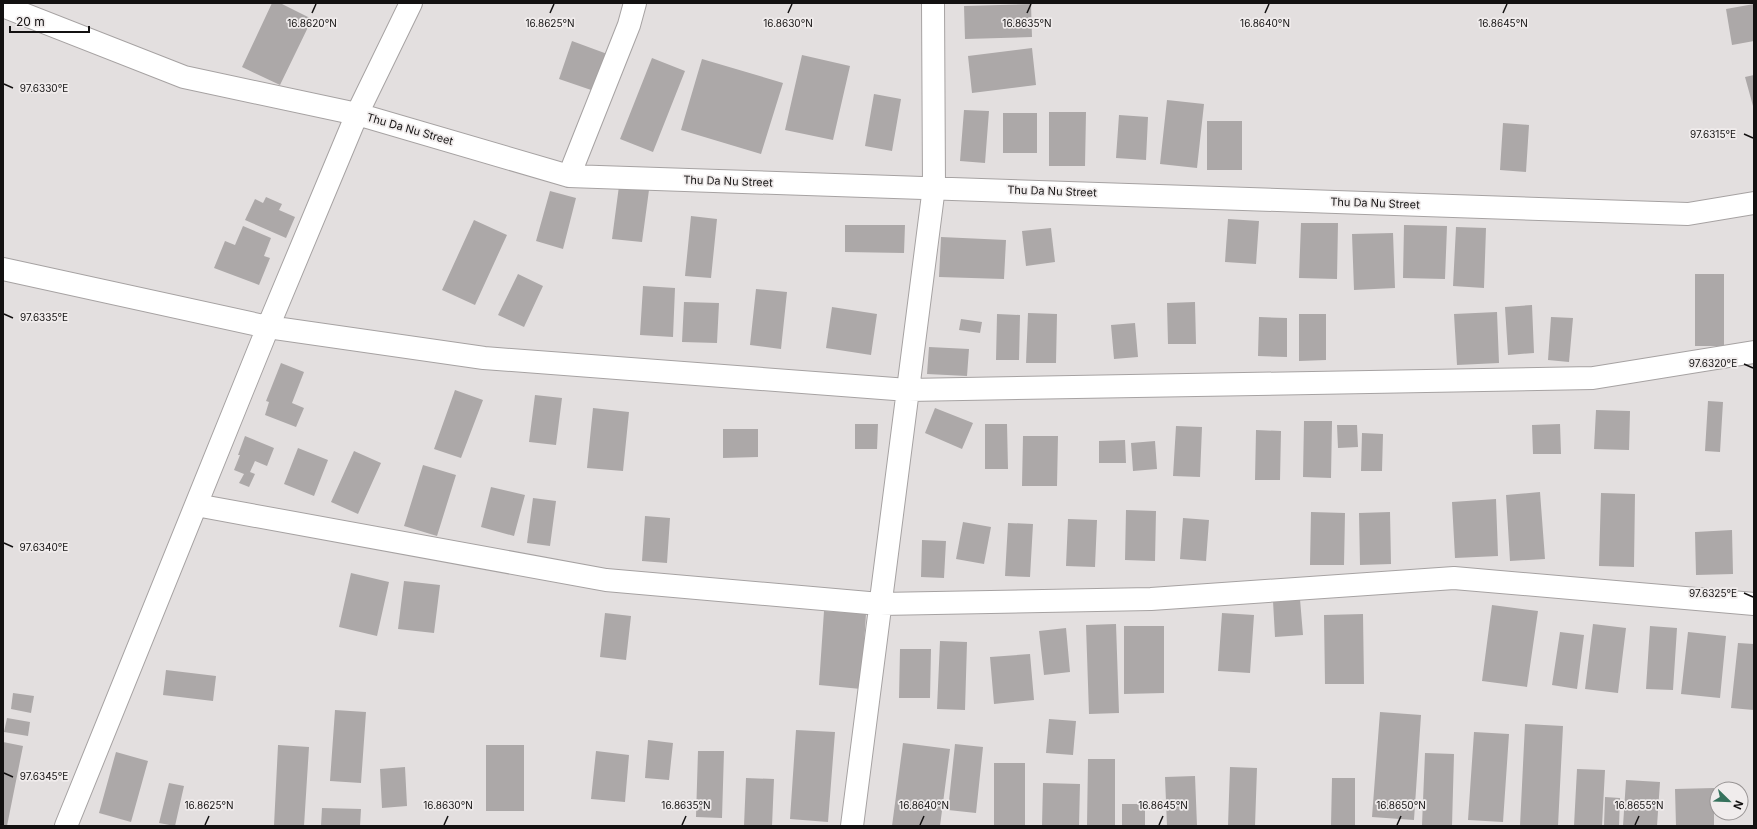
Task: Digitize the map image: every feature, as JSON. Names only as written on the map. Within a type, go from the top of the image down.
[{"type":"street","points":[[66,826],[268,327],[357,114],[411,3]]},
{"type":"street","points":[[569,176],[629,25],[636,3]]},
{"type":"street","points":[[852,826],[934,187],[933,3]]},
{"type":"street","name":"Thu Da Nu Street","points":[[3,6],[184,77],[357,114],[569,176],[934,187],[1688,214],[1754,203]]},
{"type":"street","points":[[3,269],[268,327],[484,358],[908,390],[1593,378],[1754,352]]},
{"type":"street","points":[[196,505],[606,580],[880,604],[1151,599],[1454,578],[1754,604]]},
{"type":"building","points":[[272,3],[280,3],[312,19],[280,85],[242,67]]},
{"type":"building","points":[[1031,4],[1032,37],[965,39],[964,6]]},
{"type":"building","points":[[1754,4],[1754,41],[1732,45],[1726,9]]},
{"type":"building","points":[[572,41],[610,55],[597,92],[559,79]]},
{"type":"building","points":[[1032,48],[1036,85],[972,93],[968,56]]},
{"type":"building","points":[[802,55],[850,66],[833,140],[785,130]]},
{"type":"building","points":[[652,58],[685,71],[653,152],[620,139]]},
{"type":"building","points":[[702,59],[783,83],[761,154],[681,130]]},
{"type":"building","points":[[1754,75],[1754,105],[1753,106],[1745,77]]},
{"type":"building","points":[[874,94],[901,99],[892,151],[865,146]]},
{"type":"building","points":[[1167,100],[1204,104],[1197,168],[1160,164]]},
{"type":"building","points":[[964,110],[989,111],[985,163],[960,161]]},
{"type":"building","points":[[1049,112],[1086,112],[1085,166],[1049,166]]},
{"type":"building","points":[[1003,113],[1037,113],[1037,153],[1003,153]]},
{"type":"building","points":[[1119,115],[1148,117],[1146,160],[1116,158]]},
{"type":"building","points":[[1207,121],[1242,121],[1242,170],[1207,170]]},
{"type":"building","points":[[1503,123],[1529,125],[1526,172],[1500,170]]},
{"type":"building","points":[[619,186],[649,190],[642,242],[612,239]]},
{"type":"building","points":[[550,191],[576,198],[563,249],[536,241]]},
{"type":"building","points":[[266,197],[282,204],[279,210],[295,217],[286,238],[245,220],[255,199],[263,203]]},
{"type":"building","points":[[691,216],[717,219],[711,278],[685,276]]},
{"type":"building","points":[[1228,219],[1259,221],[1256,264],[1225,262]]},
{"type":"building","points":[[474,220],[507,235],[475,305],[442,290]]},
{"type":"building","points":[[1301,223],[1338,223],[1337,279],[1299,278]]},
{"type":"building","points":[[845,225],[905,225],[904,253],[845,252]]},
{"type":"building","points":[[1404,225],[1447,226],[1445,279],[1403,278]]},
{"type":"building","points":[[243,226],[271,238],[264,256],[270,258],[259,285],[214,268],[225,241],[235,245]]},
{"type":"building","points":[[1456,227],[1486,228],[1484,288],[1453,286]]},
{"type":"building","points":[[1051,228],[1055,262],[1026,266],[1022,231]]},
{"type":"building","points":[[1393,233],[1395,288],[1354,290],[1352,234]]},
{"type":"building","points":[[941,237],[1006,240],[1004,279],[939,277]]},
{"type":"building","points":[[518,274],[543,286],[524,327],[498,315]]},
{"type":"building","points":[[1695,274],[1724,274],[1724,346],[1695,346]]},
{"type":"building","points":[[643,286],[675,288],[673,337],[640,335]]},
{"type":"building","points":[[756,289],[787,292],[781,349],[750,345]]},
{"type":"building","points":[[684,302],[719,303],[717,343],[682,342]]},
{"type":"building","points":[[1195,302],[1196,344],[1168,344],[1167,303]]},
{"type":"building","points":[[1532,305],[1534,353],[1508,355],[1505,307]]},
{"type":"building","points":[[832,307],[877,314],[871,355],[826,348]]},
{"type":"building","points":[[1497,312],[1499,363],[1457,365],[1454,314]]},
{"type":"building","points":[[1028,313],[1057,314],[1056,363],[1026,363]]},
{"type":"building","points":[[997,314],[1020,315],[1019,360],[996,360]]},
{"type":"building","points":[[1299,314],[1326,314],[1326,360],[1299,361]]},
{"type":"building","points":[[1259,317],[1287,318],[1287,357],[1258,356]]},
{"type":"building","points":[[1551,317],[1573,318],[1569,362],[1548,360]]},
{"type":"building","points":[[961,319],[982,322],[980,333],[959,330]]},
{"type":"building","points":[[1135,323],[1138,357],[1114,359],[1111,325]]},
{"type":"building","points":[[929,347],[969,349],[967,376],[927,374]]},
{"type":"building","points":[[281,363],[304,372],[292,403],[304,408],[296,427],[265,415],[269,402],[266,401]]},
{"type":"building","points":[[455,390],[483,400],[461,458],[434,449]]},
{"type":"building","points":[[535,395],[562,398],[556,445],[529,442]]},
{"type":"building","points":[[1708,401],[1723,402],[1720,452],[1705,451]]},
{"type":"building","points":[[593,408],[629,412],[623,471],[587,468]]},
{"type":"building","points":[[935,408],[973,423],[962,449],[925,433]]},
{"type":"building","points":[[1596,410],[1630,411],[1629,450],[1594,449]]},
{"type":"building","points":[[1304,421],[1332,421],[1331,478],[1303,477]]},
{"type":"building","points":[[855,424],[878,424],[877,449],[855,449]]},
{"type":"building","points":[[985,424],[1007,424],[1008,469],[985,469]]},
{"type":"building","points":[[1560,424],[1561,454],[1533,454],[1532,425]]},
{"type":"building","points":[[1337,425],[1357,425],[1358,447],[1338,448]]},
{"type":"building","points":[[1176,426],[1202,427],[1200,477],[1173,476]]},
{"type":"building","points":[[723,429],[758,429],[758,457],[723,458]]},
{"type":"building","points":[[1256,430],[1281,431],[1280,480],[1255,480]]},
{"type":"building","points":[[1362,433],[1383,434],[1382,471],[1361,471]]},
{"type":"building","points":[[245,436],[274,448],[267,466],[255,461],[250,472],[255,474],[249,487],[239,483],[244,474],[234,470]]},
{"type":"building","points":[[1023,436],[1058,436],[1057,486],[1022,486]]},
{"type":"building","points":[[1125,440],[1126,463],[1099,463],[1099,441]]},
{"type":"building","points":[[1155,441],[1157,469],[1133,471],[1131,443]]},
{"type":"building","points":[[298,448],[328,460],[314,496],[284,484]]},
{"type":"building","points":[[354,451],[381,463],[358,514],[331,502]]},
{"type":"building","points":[[423,465],[456,475],[437,536],[404,526]]},
{"type":"building","points":[[491,487],[525,495],[514,536],[481,527]]},
{"type":"building","points":[[1540,492],[1545,559],[1510,561],[1506,495]]},
{"type":"building","points":[[1601,493],[1635,494],[1634,567],[1599,566]]},
{"type":"building","points":[[533,498],[556,501],[550,546],[527,543]]},
{"type":"building","points":[[1496,499],[1498,556],[1455,558],[1452,502]]},
{"type":"building","points":[[1126,510],[1156,511],[1155,561],[1125,560]]},
{"type":"building","points":[[1311,512],[1345,513],[1344,565],[1310,565]]},
{"type":"building","points":[[1390,512],[1391,564],[1360,565],[1359,513]]},
{"type":"building","points":[[645,516],[670,518],[667,563],[642,561]]},
{"type":"building","points":[[1183,518],[1209,520],[1206,561],[1180,559]]},
{"type":"building","points":[[1068,519],[1097,520],[1095,567],[1066,566]]},
{"type":"building","points":[[963,522],[991,527],[984,564],[956,559]]},
{"type":"building","points":[[1008,523],[1033,524],[1030,577],[1005,576]]},
{"type":"building","points":[[1732,530],[1733,574],[1696,575],[1695,532]]},
{"type":"building","points":[[922,540],[946,541],[944,578],[921,577]]},
{"type":"building","points":[[351,573],[389,582],[377,636],[339,627]]},
{"type":"building","points":[[404,581],[440,585],[434,633],[398,629]]},
{"type":"building","points":[[1300,599],[1303,635],[1275,637],[1273,601]]},
{"type":"building","points":[[1492,605],[1538,611],[1527,687],[1482,681]]},
{"type":"building","points":[[824,611],[866,614],[861,689],[819,685]]},
{"type":"building","points":[[605,613],[631,616],[626,660],[600,657]]},
{"type":"building","points":[[1222,613],[1254,615],[1250,673],[1218,671]]},
{"type":"building","points":[[1363,614],[1364,684],[1325,684],[1324,615]]},
{"type":"building","points":[[1116,624],[1119,713],[1089,714],[1086,625]]},
{"type":"building","points":[[1593,624],[1626,628],[1618,693],[1585,689]]},
{"type":"building","points":[[1124,626],[1164,626],[1164,693],[1124,694]]},
{"type":"building","points":[[1650,626],[1677,628],[1673,690],[1646,689]]},
{"type":"building","points":[[1066,628],[1070,672],[1044,675],[1039,631]]},
{"type":"building","points":[[1560,632],[1584,635],[1577,689],[1552,685]]},
{"type":"building","points":[[1688,632],[1726,636],[1720,698],[1681,694]]},
{"type":"building","points":[[940,641],[967,642],[965,710],[937,709]]},
{"type":"building","points":[[1738,643],[1754,644],[1754,710],[1731,708]]},
{"type":"building","points":[[900,649],[931,649],[930,698],[899,698]]},
{"type":"building","points":[[1030,654],[1034,700],[994,704],[990,657]]},
{"type":"building","points":[[166,670],[216,676],[213,701],[163,695]]},
{"type":"building","points":[[13,693],[34,696],[31,713],[11,709]]},
{"type":"building","points":[[335,710],[366,712],[361,783],[330,781]]},
{"type":"building","points":[[1380,712],[1421,715],[1414,820],[1372,817]]},
{"type":"building","points":[[7,718],[30,722],[28,736],[4,732]]},
{"type":"building","points":[[1049,719],[1076,721],[1073,755],[1046,753]]},
{"type":"building","points":[[1525,724],[1563,726],[1558,826],[1520,826]]},
{"type":"building","points":[[796,730],[835,732],[828,822],[790,819]]},
{"type":"building","points":[[1474,732],[1509,734],[1503,822],[1468,820]]},
{"type":"building","points":[[648,740],[673,743],[669,780],[645,778]]},
{"type":"building","points":[[3,742],[23,746],[7,826],[3,825]]},
{"type":"building","points":[[903,743],[950,749],[940,826],[892,826]]},
{"type":"building","points":[[955,744],[983,747],[976,813],[948,810]]},
{"type":"building","points":[[278,745],[309,747],[304,826],[274,826]]},
{"type":"building","points":[[486,745],[524,745],[524,811],[486,811]]},
{"type":"building","points":[[596,751],[629,755],[625,802],[591,799]]},
{"type":"building","points":[[698,751],[724,751],[722,818],[696,817]]},
{"type":"building","points":[[116,752],[148,761],[131,822],[99,813]]},
{"type":"building","points":[[1425,753],[1454,754],[1452,826],[1422,825]]},
{"type":"building","points":[[1088,759],[1115,759],[1115,826],[1087,826]]},
{"type":"building","points":[[994,763],[1025,763],[1025,826],[994,826]]},
{"type":"building","points":[[405,767],[407,806],[382,808],[380,769]]},
{"type":"building","points":[[1230,767],[1257,768],[1255,826],[1228,826]]},
{"type":"building","points":[[1577,769],[1605,770],[1602,826],[1574,826]]},
{"type":"building","points":[[1195,776],[1197,826],[1167,826],[1165,777]]},
{"type":"building","points":[[746,778],[774,779],[772,826],[744,826]]},
{"type":"building","points":[[1332,778],[1355,778],[1355,826],[1331,826]]},
{"type":"building","points":[[1626,780],[1660,782],[1657,826],[1623,826]]},
{"type":"building","points":[[169,783],[184,786],[175,826],[159,823]]},
{"type":"building","points":[[1043,783],[1080,784],[1079,826],[1042,826]]},
{"type":"building","points":[[1709,788],[1709,821],[1714,821],[1714,826],[1676,826],[1675,789]]},
{"type":"building","points":[[1605,797],[1620,798],[1619,826],[1604,826]]},
{"type":"building","points":[[1122,804],[1145,804],[1145,826],[1122,826]]},
{"type":"building","points":[[322,808],[361,809],[360,826],[321,826]]}]
